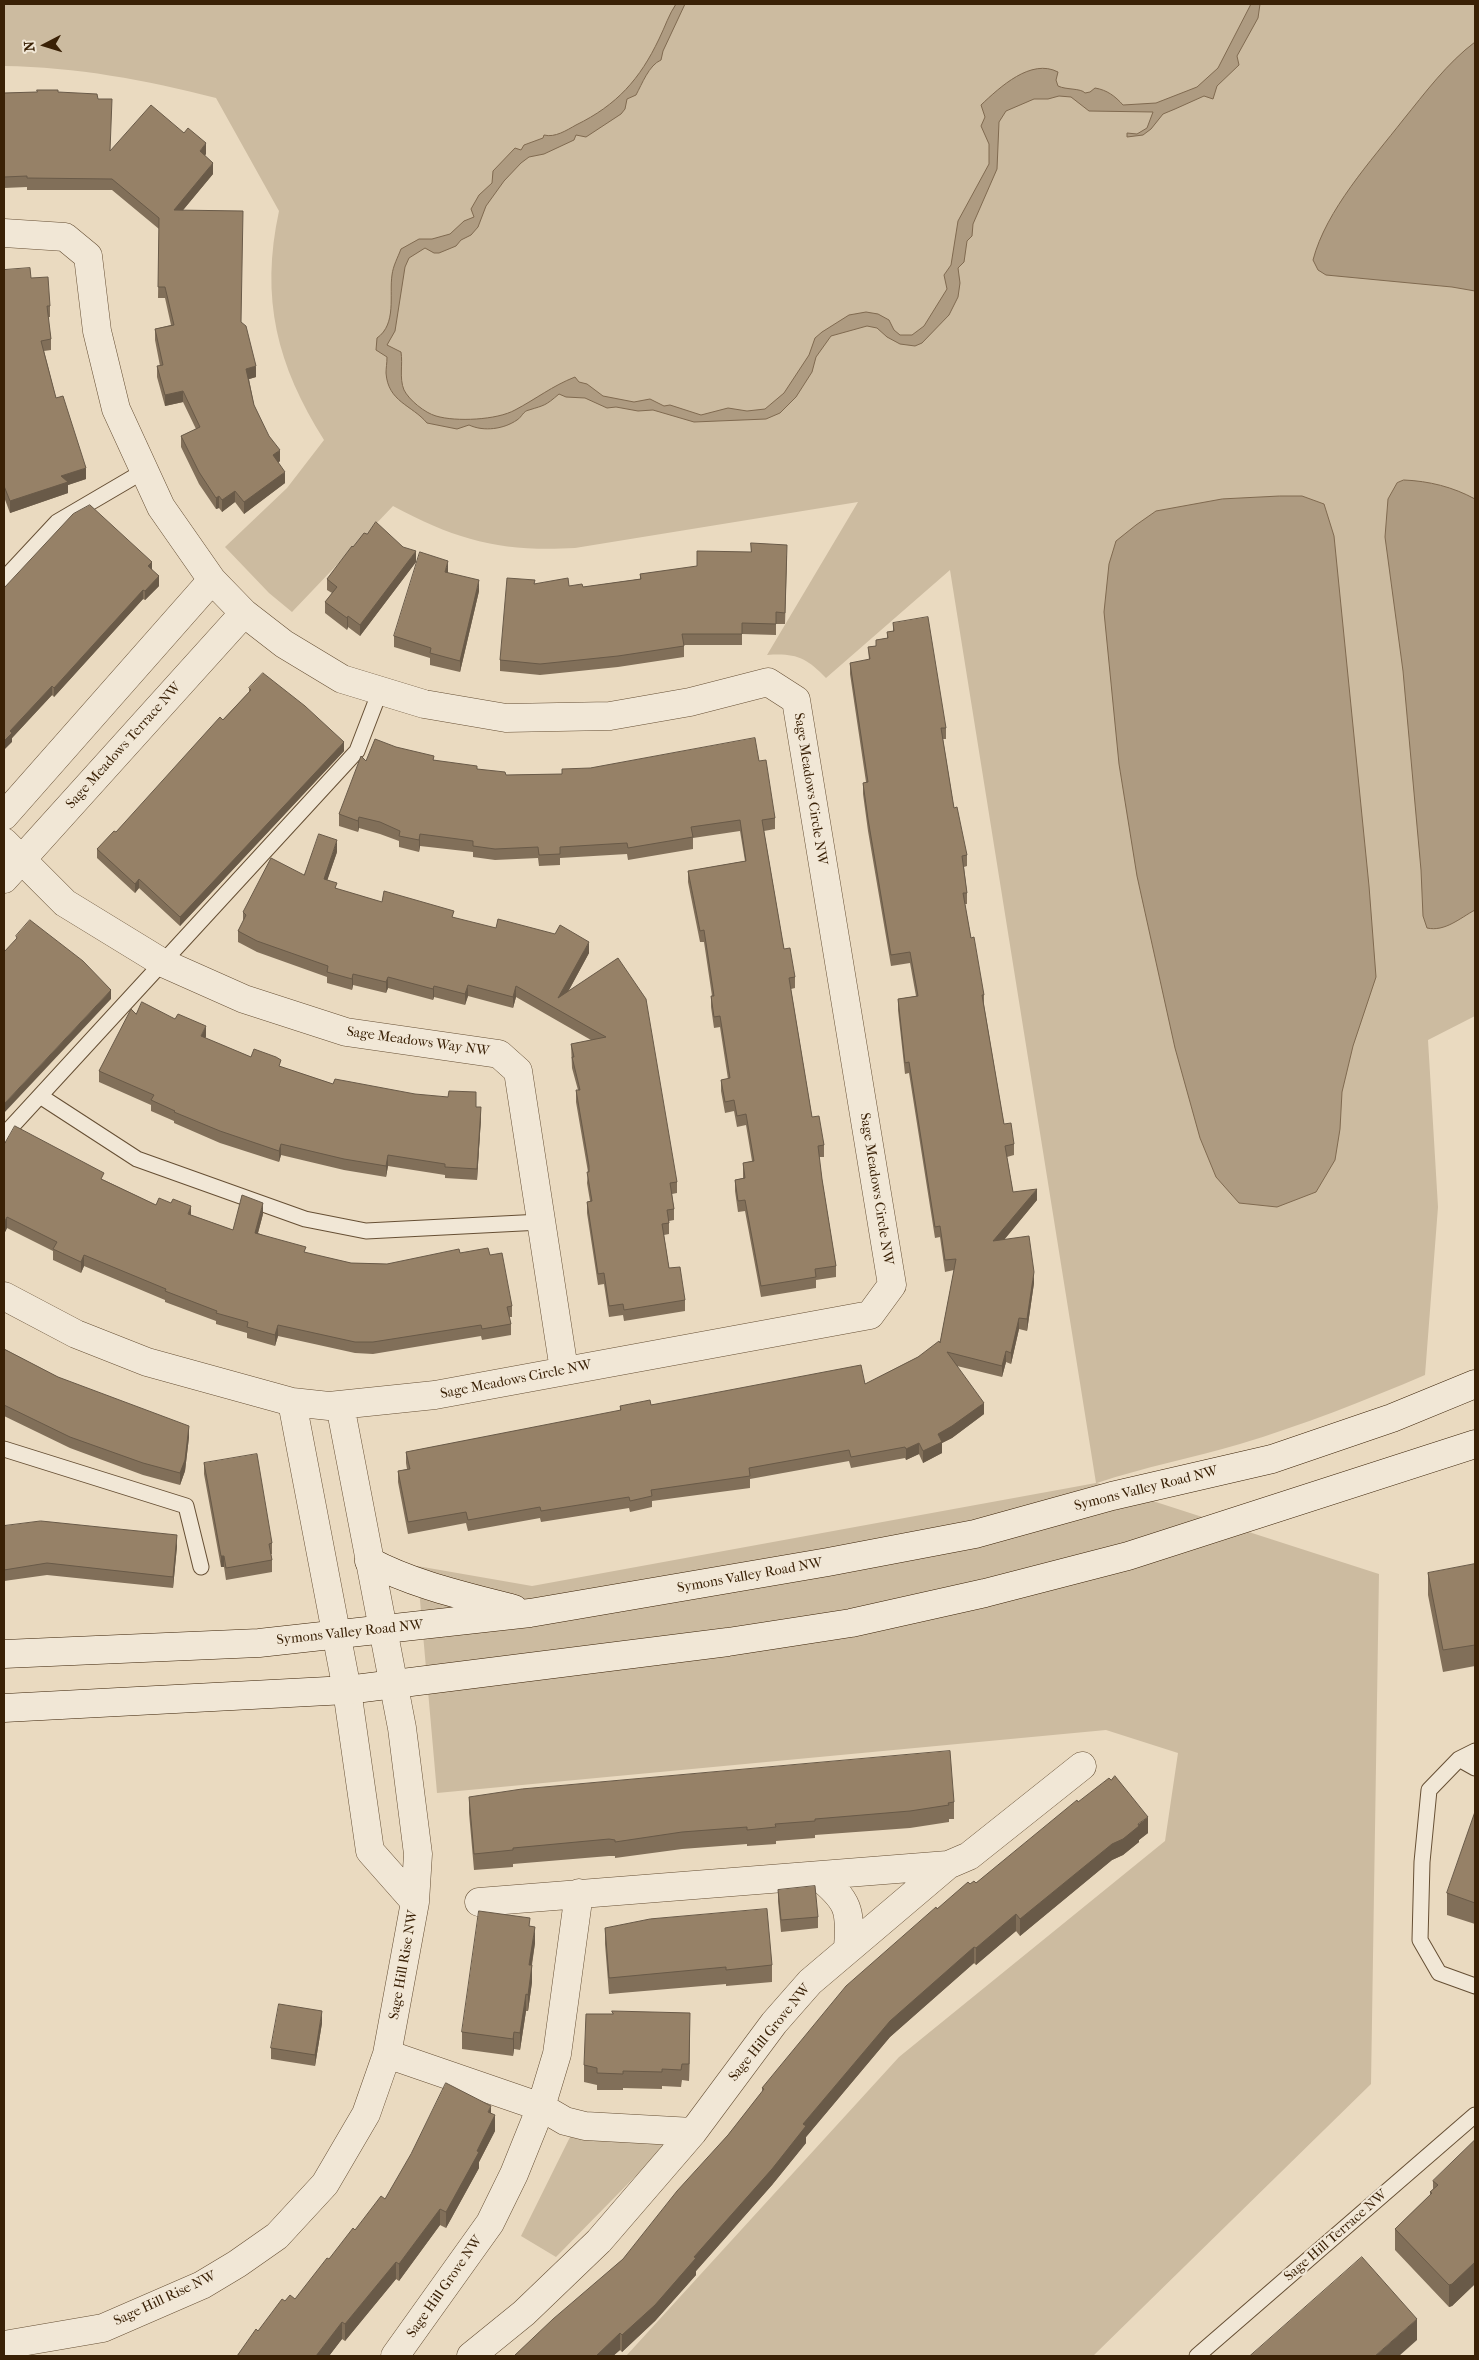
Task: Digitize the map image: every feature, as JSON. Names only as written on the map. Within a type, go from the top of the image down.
[{"type":"street","name":"Sage Meadows Circle NW","points":[[4,233],[65,237],[88,256],[97,331],[116,409],[161,507],[212,580],[244,614],[284,644],[342,679],[424,704],[506,718],[610,716],[690,702],[768,682],[796,700],[892,1285],[870,1315],[436,1395],[340,1405],[292,1402],[147,1362],[76,1334],[4,1296]]},
{"type":"street","points":[[4,816],[212,580]]},
{"type":"street","name":"Sage Meadows Terrace NW","points":[[9,860],[244,614]]},
{"type":"street","name":"Sage Meadows Way NW","points":[[9,860],[65,903],[163,963],[244,999],[346,1032],[499,1054],[518,1072],[564,1370]]},
{"type":"street","name":"Symons Valley Road NW","points":[[4,1654],[259,1643],[530,1613],[723,1581],[975,1534],[1112,1496],[1272,1459],[1392,1418],[1475,1384]]},
{"type":"street","points":[[292,1402],[347,1690]]},
{"type":"street","points":[[340,1405],[368,1562],[384,1630],[393,1684]]},
{"type":"street","points":[[4,1708],[347,1690],[728,1642],[851,1623],[985,1593],[1128,1556],[1475,1444]]},
{"type":"street","points":[[368,1562],[392,1573],[440,1589],[530,1613]]},
{"type":"street","name":"Sage Hill Rise NW","points":[[4,2345],[103,2328],[202,2285],[237,2264],[277,2236],[325,2184],[366,2114],[387,2054],[416,1902],[418,1854],[402,1728],[393,1684]]},
{"type":"street","name":"Sage Hill Rise NW","points":[[347,1690],[370,1850],[416,1902]]},
{"type":"street","name":"Sage Hill Grove NW","points":[[472,2356],[524,2313],[599,2241],[693,2132],[774,2023],[810,1982],[948,1865],[969,1856],[1082,1766]]},
{"type":"street","name":"Sage Hill Grove NW","points":[[479,1902],[948,1865]]},
{"type":"street","points":[[818,1876],[837,1892],[847,1906],[850,1925],[848,1948]]},
{"type":"street","name":"Sage Hill Grove NW","points":[[395,2356],[490,2223],[514,2174],[541,2107],[558,2054],[579,1893]]},
{"type":"street","points":[[387,2054],[541,2107],[565,2121],[584,2126],[693,2132]]},
{"type":"lane","points":[[4,580],[57,522],[144,471]]},
{"type":"lane","points":[[4,1135],[357,751],[380,691]]},
{"type":"lane","points":[[40,1096],[137,1159],[305,1219],[366,1231],[541,1222]]},
{"type":"lane","points":[[4,1449],[186,1506],[201,1567]]},
{"type":"lane","points":[[1475,1751],[1459,1759],[1429,1790],[1422,1862],[1420,1940],[1439,1973],[1475,1986]]},
{"type":"lane","points":[[1459,1759],[1475,1768]]},
{"type":"lane","name":"Sage Hill Terrace NW","points":[[1197,2356],[1475,2115]]},
{"type":"shaded area","points":[[4,4],[1475,4],[1475,1016],[1428,1040],[1438,1207],[1425,1375],[1264,1437],[1097,1483],[1379,1574],[1371,2084],[1093,2356],[626,2356],[899,2057],[1165,1841],[1178,1753],[1106,1730],[437,1793],[417,1566],[532,1586],[1096,1483],[950,570],[826,678],[812,665],[800,658],[785,655],[767,655],[858,502],[575,548],[549,549],[502,546],[481,542],[439,528],[393,506],[292,612],[269,593],[225,547],[287,488],[324,440],[294,385],[284,358],[277,330],[272,302],[271,273],[279,211],[216,98],[111,76],[58,69],[4,66]]},
{"type":"shaded area","points":[[676,4],[685,4],[663,51],[661,60],[649,70],[636,95],[627,99],[625,109],[621,114],[586,137],[576,135],[574,140],[544,154],[529,157],[521,163],[504,181],[486,206],[478,227],[456,246],[439,253],[434,253],[425,248],[409,258],[405,267],[395,331],[387,345],[401,352],[404,390],[413,402],[422,409],[436,416],[454,419],[498,416],[515,410],[559,384],[575,377],[579,382],[587,384],[603,396],[634,402],[650,399],[664,406],[670,405],[701,415],[728,408],[747,411],[765,409],[784,393],[809,355],[815,338],[849,315],[866,312],[878,314],[889,320],[894,330],[900,335],[912,335],[924,326],[947,289],[944,275],[951,265],[958,221],[989,164],[989,144],[981,126],[985,117],[981,105],[997,90],[1016,76],[1037,69],[1048,69],[1058,72],[1056,80],[1058,86],[1061,87],[1080,90],[1085,93],[1095,88],[1103,90],[1123,105],[1156,103],[1197,87],[1218,68],[1251,4],[1260,4],[1258,18],[1237,56],[1239,65],[1217,86],[1213,99],[1204,96],[1163,114],[1151,129],[1143,135],[1127,137],[1127,133],[1137,134],[1147,128],[1153,112],[1089,111],[1071,97],[1059,96],[1048,99],[1034,99],[1006,111],[999,122],[997,169],[973,224],[972,236],[967,241],[964,262],[958,268],[960,283],[958,297],[949,315],[922,343],[915,346],[900,344],[887,337],[877,328],[867,326],[831,336],[816,357],[812,372],[796,397],[780,413],[766,419],[694,422],[653,410],[638,411],[616,407],[607,408],[585,398],[566,397],[559,394],[545,405],[527,411],[512,423],[500,427],[487,429],[469,425],[457,429],[427,423],[391,391],[386,373],[387,357],[376,350],[377,338],[383,332],[390,317],[391,283],[394,265],[401,249],[419,239],[432,239],[450,234],[464,221],[474,217],[471,209],[479,195],[492,183],[493,171],[515,148],[521,150],[524,145],[543,138],[544,135],[548,136],[565,131],[604,109],[615,100],[626,90],[644,66]]},
{"type":"shaded area","points":[[1475,42],[1475,291],[1452,287],[1326,275],[1318,270],[1313,260],[1319,241],[1351,187],[1437,79],[1455,59]]},
{"type":"shaded area","points":[[1404,480],[1441,485],[1475,499],[1475,910],[1452,924],[1434,929],[1427,928],[1423,916],[1421,870],[1403,671],[1385,537],[1388,499],[1397,483]]},
{"type":"shaded area","points":[[1302,496],[1324,504],[1334,536],[1369,886],[1376,977],[1353,1046],[1342,1092],[1340,1129],[1335,1160],[1316,1192],[1277,1207],[1239,1203],[1216,1177],[1200,1138],[1175,1048],[1137,876],[1119,764],[1104,612],[1109,564],[1116,541],[1156,511],[1222,499]]},
{"type":"shaded area","points":[[572,2133],[670,2141],[556,2257],[521,2236]]},
{"type":"building","points":[[37,90],[97,94],[98,99],[112,99],[110,151],[151,105],[184,133],[188,128],[206,143],[200,151],[213,163],[174,210],[243,211],[241,322],[246,326],[256,366],[246,369],[254,405],[269,436],[280,450],[273,455],[285,472],[244,502],[235,491],[222,500],[219,496],[216,498],[199,472],[181,436],[200,427],[183,391],[165,395],[157,366],[163,365],[155,329],[174,325],[165,287],[158,287],[159,218],[112,179],[4,177],[4,93],[37,92]]},
{"type":"building","points":[[30,268],[31,278],[48,277],[50,306],[47,306],[51,339],[41,341],[56,398],[63,396],[86,468],[61,476],[68,482],[10,501],[4,486],[4,270]]},
{"type":"building","points":[[90,505],[152,562],[148,566],[159,576],[145,591],[143,590],[54,688],[52,686],[10,731],[12,733],[4,741],[4,588],[73,514]]},
{"type":"building","points":[[376,522],[403,547],[416,551],[360,625],[325,602],[337,587],[327,579],[352,546],[364,533],[367,534]]},
{"type":"building","points":[[751,543],[787,545],[785,613],[776,612],[776,624],[742,623],[742,634],[682,634],[684,646],[618,656],[540,664],[500,660],[507,578],[535,580],[534,584],[568,578],[569,586],[582,584],[583,587],[641,579],[640,574],[697,566],[697,551],[751,552]]},
{"type":"building","points":[[420,552],[448,561],[445,572],[479,580],[460,661],[430,653],[431,648],[394,636]]},
{"type":"building","points":[[928,617],[946,728],[941,728],[954,808],[957,807],[967,855],[962,856],[967,893],[963,893],[971,938],[974,937],[1004,1124],[1011,1123],[1014,1144],[1005,1146],[1013,1192],[1037,1189],[993,1241],[1029,1236],[1034,1272],[1027,1319],[1019,1318],[1011,1353],[1006,1351],[1002,1366],[947,1352],[984,1403],[938,1434],[942,1442],[923,1451],[919,1443],[906,1449],[905,1447],[851,1457],[849,1450],[749,1468],[750,1476],[651,1490],[652,1496],[630,1501],[629,1497],[541,1511],[540,1507],[468,1520],[466,1512],[408,1522],[398,1471],[410,1469],[406,1452],[621,1410],[620,1406],[650,1400],[651,1405],[861,1365],[865,1384],[918,1357],[939,1341],[940,1343],[956,1259],[945,1260],[940,1226],[935,1227],[909,1062],[905,1063],[898,999],[918,996],[910,952],[891,955],[868,819],[863,783],[868,782],[850,663],[870,659],[868,647],[876,646],[876,640],[888,638],[887,632],[894,631],[893,623]]},
{"type":"building","points":[[263,673],[305,706],[344,742],[180,917],[139,879],[135,884],[97,849],[114,831],[116,832],[220,717],[223,720],[251,690],[249,688]]},
{"type":"building","points":[[755,738],[759,761],[766,760],[775,818],[762,820],[784,949],[790,948],[795,977],[789,978],[812,1117],[819,1116],[824,1145],[818,1146],[836,1266],[815,1269],[816,1277],[761,1286],[745,1200],[738,1201],[735,1180],[745,1178],[743,1163],[754,1161],[746,1114],[737,1116],[734,1100],[725,1102],[721,1080],[730,1078],[720,1016],[714,1017],[711,996],[714,996],[704,930],[700,931],[688,871],[746,861],[740,820],[691,827],[693,837],[628,848],[627,843],[560,847],[560,854],[539,855],[538,847],[495,849],[473,846],[473,841],[420,834],[419,840],[399,836],[400,831],[380,822],[359,817],[358,821],[339,814],[361,756],[366,761],[375,739],[396,747],[434,756],[433,760],[477,766],[477,769],[505,772],[506,775],[562,774],[562,769],[590,768]]},
{"type":"building","points":[[319,834],[337,840],[324,879],[337,883],[335,888],[382,902],[384,891],[454,911],[452,917],[496,928],[498,919],[555,934],[560,925],[589,942],[558,998],[618,958],[646,999],[677,1182],[670,1183],[674,1209],[667,1210],[669,1223],[662,1224],[669,1268],[680,1267],[685,1300],[624,1310],[623,1304],[609,1306],[604,1273],[598,1274],[587,1202],[592,1201],[587,1172],[589,1172],[589,1166],[576,1090],[580,1090],[572,1057],[574,1057],[571,1044],[606,1037],[516,986],[513,997],[468,985],[465,994],[434,986],[433,989],[388,977],[386,982],[353,974],[352,979],[327,972],[328,966],[257,941],[238,931],[246,915],[243,912],[271,858],[304,875]]},
{"type":"building","points":[[30,920],[83,961],[111,990],[4,1104],[4,952]]},
{"type":"building","points":[[142,1002],[175,1019],[178,1014],[206,1026],[201,1036],[251,1057],[254,1049],[276,1057],[281,1060],[279,1066],[333,1084],[335,1079],[415,1094],[448,1097],[449,1091],[476,1092],[476,1107],[481,1107],[477,1169],[445,1167],[445,1164],[388,1155],[386,1166],[344,1159],[281,1144],[279,1151],[220,1131],[174,1112],[151,1100],[154,1095],[99,1071],[131,1009],[136,1014]]},
{"type":"building","points":[[15,1126],[104,1173],[101,1179],[156,1205],[159,1198],[171,1203],[173,1199],[191,1206],[188,1214],[233,1230],[242,1195],[263,1203],[255,1233],[306,1247],[304,1252],[351,1263],[387,1264],[459,1249],[460,1253],[488,1248],[490,1255],[502,1253],[512,1306],[507,1307],[511,1324],[482,1329],[481,1325],[373,1342],[355,1342],[278,1325],[275,1335],[247,1327],[248,1322],[216,1313],[217,1311],[165,1291],[166,1289],[84,1255],[81,1262],[53,1249],[57,1242],[7,1217],[4,1223],[4,1145]]},
{"type":"building","points":[[4,1349],[58,1377],[189,1426],[185,1460],[180,1473],[143,1463],[70,1437],[4,1405]]},
{"type":"building","points":[[257,1454],[272,1543],[269,1544],[272,1560],[226,1568],[224,1556],[221,1556],[204,1463]]},
{"type":"building","points":[[41,1521],[177,1535],[173,1577],[47,1563],[4,1570],[4,1526]]},
{"type":"building","points":[[1475,1564],[1475,1645],[1443,1650],[1428,1573]]},
{"type":"building","points":[[950,1751],[954,1802],[948,1803],[949,1805],[910,1811],[815,1819],[815,1821],[775,1824],[776,1827],[747,1830],[747,1827],[682,1832],[615,1842],[615,1840],[609,1839],[513,1848],[513,1850],[474,1854],[469,1797],[522,1789]]},
{"type":"building","points":[[1115,1776],[1148,1817],[1123,1839],[1112,1844],[1020,1919],[1016,1914],[976,1948],[974,1947],[890,2021],[803,2124],[806,2126],[772,2169],[694,2257],[696,2258],[655,2305],[622,2335],[620,2333],[596,2356],[514,2356],[553,2319],[623,2259],[677,2191],[728,2135],[764,2089],[762,2088],[846,1986],[936,1907],[937,1909],[968,1882],[970,1884],[974,1881],[976,1883],[1077,1800],[1078,1802],[1109,1778],[1111,1780]]},
{"type":"building","points":[[1475,1812],[1475,1903],[1447,1893]]},
{"type":"building","points":[[815,1886],[818,1917],[781,1920],[778,1890]]},
{"type":"building","points":[[767,1909],[772,1965],[726,1970],[726,1967],[609,1978],[605,1928],[650,1919]]},
{"type":"building","points":[[479,1911],[530,1918],[529,1926],[535,1927],[529,1965],[532,1965],[528,1995],[526,1994],[520,2033],[514,2032],[513,2039],[462,2032]]},
{"type":"building","points":[[279,2004],[322,2011],[315,2055],[271,2048]]},
{"type":"building","points":[[612,2011],[690,2013],[689,2064],[682,2064],[681,2070],[662,2069],[662,2072],[623,2071],[623,2074],[597,2073],[597,2068],[584,2065],[586,2014],[613,2014]]},
{"type":"building","points":[[446,2083],[491,2106],[488,2112],[495,2115],[477,2151],[479,2152],[446,2212],[440,2209],[399,2264],[396,2262],[345,2324],[342,2322],[316,2356],[237,2356],[256,2329],[258,2331],[282,2299],[285,2301],[290,2295],[295,2299],[353,2228],[355,2230],[381,2196],[385,2199],[411,2154]]},
{"type":"building","points":[[1475,2140],[1475,2262],[1449,2285],[1395,2229],[1432,2193],[1430,2192],[1438,2185],[1433,2181]]},
{"type":"building","points":[[1362,2257],[1417,2319],[1375,2356],[1250,2356]]}]
